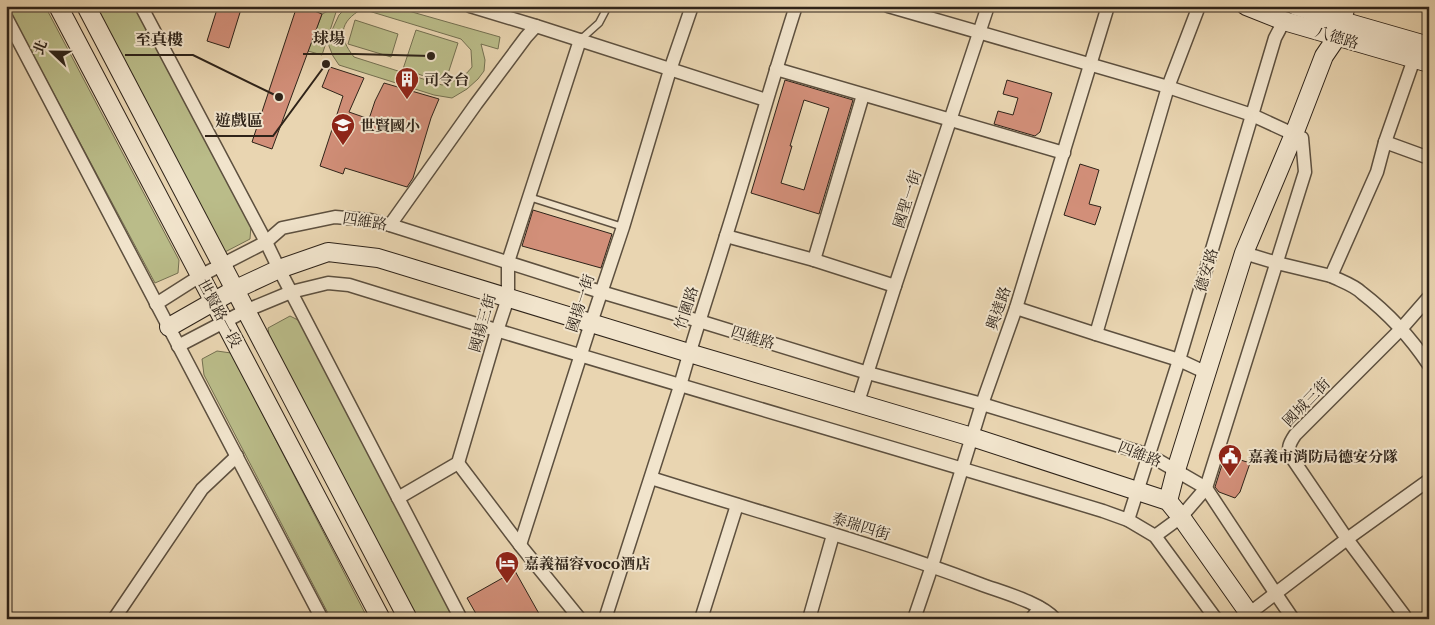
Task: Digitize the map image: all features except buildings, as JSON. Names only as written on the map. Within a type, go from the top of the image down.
[{"type":"street","name":"世賢路一段","points":[[58,6],[381,619]]},
{"type":"street","name":"世賢路一段","points":[[86,6],[408,619]]},
{"type":"street","points":[[141,6],[266,242],[461,619]]},
{"type":"street","points":[[470,6],[766,100]]},
{"type":"street","points":[[512,19],[516,6]]},
{"type":"street","name":"國揚一街","points":[[520,545],[590,323],[623,227],[670,70],[692,6]]},
{"type":"street","name":"竹圍路","points":[[605,619],[680,386],[796,6]]},
{"type":"street","points":[[888,6],[1168,87],[1252,115],[1302,138],[1305,172],[1206,488],[1181,517],[1155,536]]},
{"type":"street","name":"國聖一街","points":[[858,402],[988,6]]},
{"type":"street","name":"興達路","points":[[914,619],[961,468],[1016,308],[1108,6]]},
{"type":"street","points":[[1096,334],[1168,87],[1199,6]]},
{"type":"street","name":"八德路","points":[[1246,6],[1284,21],[1342,22],[1422,61]]},
{"type":"street","name":"八德路","points":[[1296,6],[1342,22],[1429,46]]},
{"type":"street","points":[[6,17],[322,619]]},
{"type":"street","name":"德安路","points":[[1128,520],[1180,360],[1275,38],[1284,21]]},
{"type":"street","name":"德安路","points":[[1168,501],[1244,253],[1294,134],[1324,56],[1342,22]]},
{"type":"street","points":[[390,225],[476,104],[536,26]]},
{"type":"street","name":"國揚三街","points":[[458,463],[508,298],[508,262],[580,40]]},
{"type":"street","points":[[1331,276],[1377,172],[1385,142],[1422,61]]},
{"type":"street","points":[[776,69],[1064,153]]},
{"type":"street","points":[[814,260],[863,95]]},
{"type":"street","points":[[1385,142],[1429,158]]},
{"type":"street","name":"四維路","points":[[156,304],[200,276],[266,242],[282,228],[335,217],[370,220],[390,225],[601,292],[868,373],[982,404],[1149,455],[1206,488],[1293,619]]},
{"type":"street","points":[[726,236],[814,260],[895,286]]},
{"type":"street","points":[[169,327],[234,290],[279,269],[328,252],[378,258],[972,437],[1168,501],[1181,517],[1248,617],[1347,539],[1429,480]]},
{"type":"street","points":[[1244,253],[1331,276],[1361,291],[1425,350],[1429,365]]},
{"type":"street","points":[[178,346],[245,311],[291,292],[328,283],[349,285],[680,386],[961,468],[1128,520],[1155,536],[1216,619]]},
{"type":"street","name":"國城三街","points":[[1404,615],[1347,539],[1289,451],[1290,443],[1295,435],[1401,329],[1429,297]]},
{"type":"street","points":[[1016,308],[1180,360],[1207,373]]},
{"type":"street","points":[[114,619],[202,489],[237,456]]},
{"type":"street","points":[[398,498],[458,463],[520,545],[580,619]]},
{"type":"street","name":"泰瑞四街","points":[[651,478],[932,566],[1033,603],[1054,619]]},
{"type":"street","points":[[701,619],[737,505]]},
{"type":"street","points":[[808,619],[833,535]]},
{"type":"street","points":[[1031,619],[1040,608]]},
{"type":"lane","points":[[580,40],[599,23],[608,6]]},
{"type":"lane","points":[[530,197],[623,227]]},
{"type":"green space","points":[[7,6],[45,6],[179,260],[178,273],[155,283]]},
{"type":"green space","points":[[95,6],[135,6],[251,225],[250,239],[225,252],[213,238]]},
{"type":"green space","points":[[338,6],[322,55],[308,51],[322,14]]},
{"type":"green space","points":[[348,6],[391,6],[500,37],[498,49],[481,44],[485,60],[484,71],[467,89],[452,98],[434,95],[339,65],[327,41],[339,15]],"holes":[[[362,9],[461,39],[471,50],[472,67],[459,79],[442,85],[354,57],[345,43],[343,30],[349,19]]]},
{"type":"green space","points":[[355,20],[398,34],[391,57],[348,44]]},
{"type":"green space","points":[[416,30],[458,43],[445,83],[403,69]]},
{"type":"green space","points":[[290,316],[302,322],[457,619],[414,619],[270,341],[268,328]]},
{"type":"green space","points":[[217,351],[231,353],[368,619],[331,619],[204,375],[202,359]]},
{"type":"place","name":"球場","points":[[431,56]]},
{"type":"place","name":"遊戲區","points":[[326,64]]},
{"type":"place","name":"至真樓","points":[[279,97]]},
{"type":"place","name":"司令台","points":[[407,100]]},
{"type":"place","name":"世賢國小","points":[[343,146]]},
{"type":"place","name":"嘉義市消防局德安分隊","points":[[1230,477]]},
{"type":"place","name":"嘉義福容voco酒店","points":[[507,584]]}]
